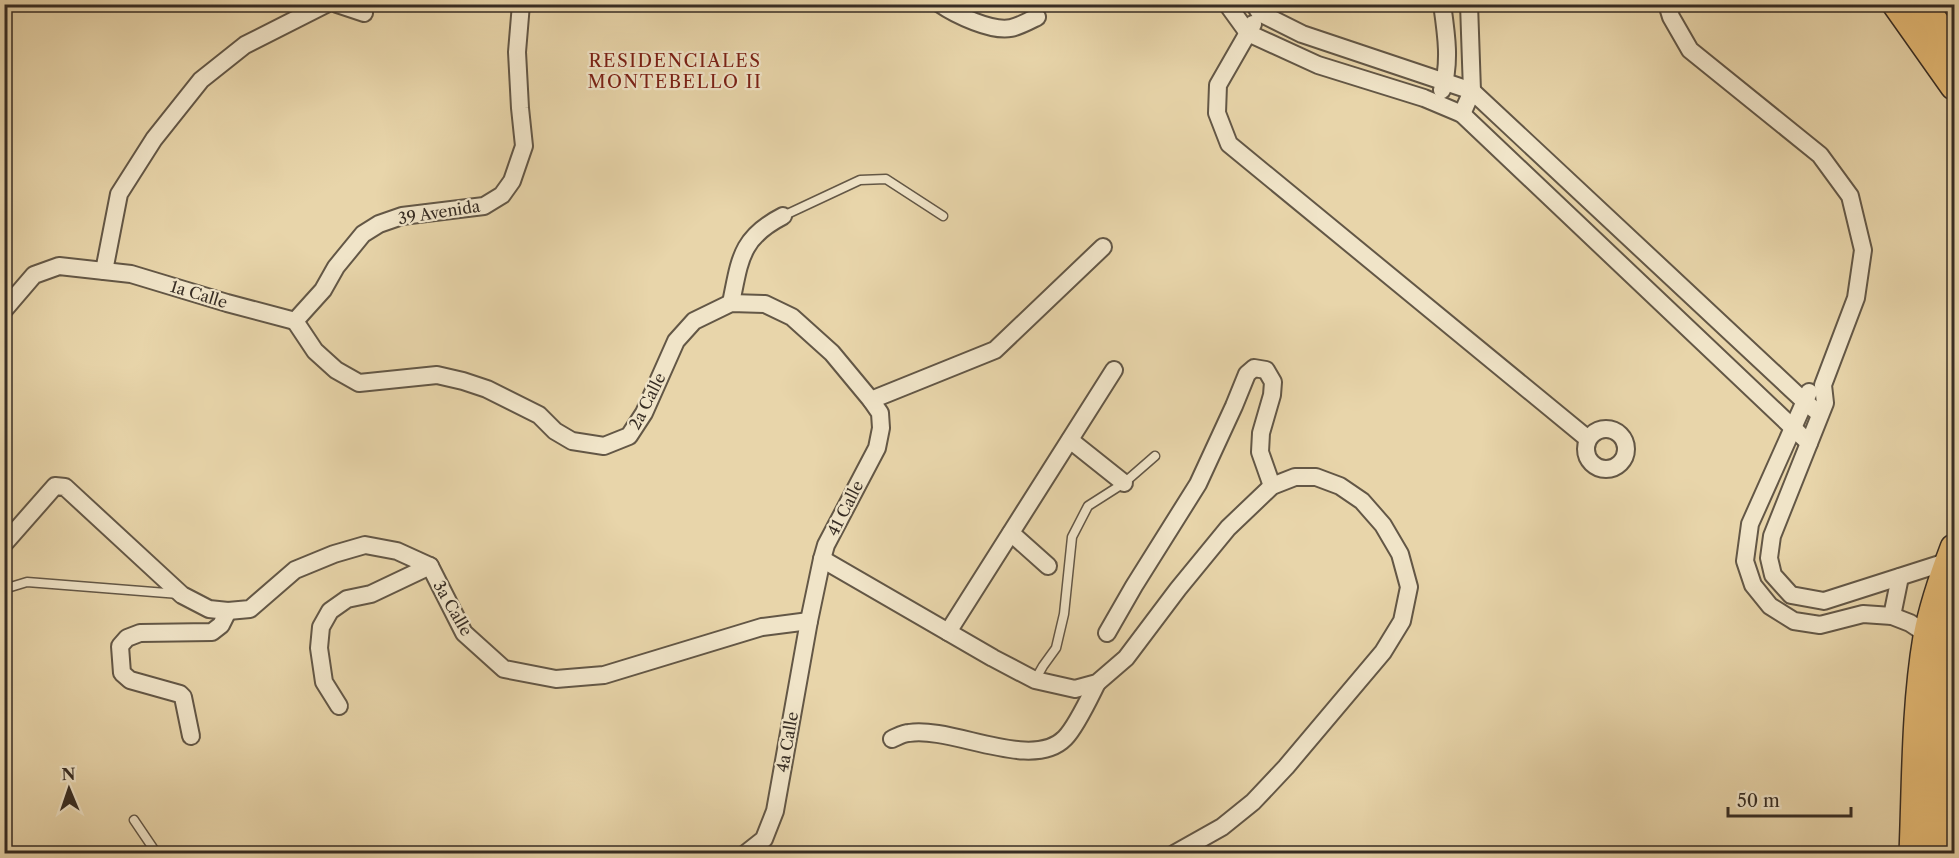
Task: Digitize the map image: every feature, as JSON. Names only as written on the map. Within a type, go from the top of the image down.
[{"type":"highway","points":[[1896,4],[1954,86]]},
{"type":"highway","points":[[1922,4],[1954,49]]},
{"type":"highway","points":[[1935,854],[1938,641],[1934,607],[1952,554]]},
{"type":"highway","points":[[1895,854],[1908,714],[1938,641],[1954,618]]},
{"type":"highway","points":[[1938,641],[1954,684]]},
{"type":"highway","points":[[1923,673],[1920,701],[1935,812],[1952,854]]},
{"type":"highway","points":[[1913,854],[1935,812]]},
{"type":"street","points":[[104,271],[119,194],[154,139],[201,80],[245,45],[326,4]]},
{"type":"street","points":[[337,4],[364,13]]},
{"type":"street","name":"39 Avenida","points":[[295,321],[323,290],[336,267],[363,234],[379,224],[402,216],[484,206],[502,195],[512,182],[524,146],[517,52],[521,4]]},
{"type":"street","points":[[940,4],[993,28],[1013,28],[1037,17]]},
{"type":"street","points":[[1227,4],[1248,33],[1318,65],[1387,86],[1462,114],[1809,443]]},
{"type":"street","points":[[1438,104],[1445,81],[1447,44],[1442,4]]},
{"type":"street","points":[[1462,114],[1472,91],[1469,4]]},
{"type":"street","points":[[1667,4],[1671,17],[1690,50],[1820,155],[1850,196],[1863,250],[1856,298],[1823,385],[1825,403],[1772,536],[1769,558],[1773,575],[1791,595],[1824,601],[1900,577],[1952,554]]},
{"type":"street","points":[[1588,439],[1229,144],[1217,114],[1218,85],[1248,33],[1257,9],[1302,34],[1472,91],[1820,414]]},
{"type":"street","points":[[731,303],[740,262],[749,241],[766,225],[783,216]]},
{"type":"street","points":[[871,400],[995,350],[1103,247]]},
{"type":"street","name":"1a Calle","points":[[4,310],[34,275],[59,266],[131,274],[295,321]]},
{"type":"street","name":"2a Calle","points":[[295,321],[315,351],[336,370],[359,382],[437,375],[463,381],[487,389],[539,415],[555,431],[572,441],[604,446],[629,436],[644,414],[676,341],[694,321],[731,303],[765,304],[792,317],[832,353],[871,400]]},
{"type":"street","points":[[1107,633],[1134,585],[1198,484],[1247,374],[1254,368],[1266,370],[1273,382],[1272,395],[1261,433],[1260,452],[1272,486]]},
{"type":"street","points":[[948,632],[1114,369]]},
{"type":"street","points":[[1823,385],[1809,392],[1750,524],[1745,561],[1753,585],[1770,606],[1794,621],[1820,625],[1863,614],[1892,615],[1910,623],[1938,641]]},
{"type":"street","name":"41 Calle","points":[[809,621],[826,545],[877,448],[881,428],[880,413],[871,400]]},
{"type":"street","points":[[1070,440],[1124,483]]},
{"type":"street","points":[[892,739],[908,733],[934,734],[960,737],[1009,750],[1051,749],[1065,738],[1097,683],[1126,658],[1228,528],[1272,486],[1295,477],[1316,477],[1340,486],[1362,501],[1383,525],[1400,554],[1409,587],[1402,621],[1383,652],[1286,767],[1253,802],[1222,827],[1174,854]]},
{"type":"street","name":"3a Calle","points":[[4,544],[56,486],[60,485],[65,487],[182,595],[209,609],[228,611],[250,609],[295,570],[334,555],[365,546],[397,552],[430,566],[464,633],[504,669],[556,679],[604,675],[762,627],[809,621]]},
{"type":"street","points":[[1011,533],[1048,566]]},
{"type":"street","points":[[822,559],[1035,680],[1075,688],[1097,683]]},
{"type":"street","points":[[339,706],[324,682],[319,648],[321,627],[330,611],[347,599],[371,594],[430,566]]},
{"type":"street","points":[[1892,615],[1900,577]]},
{"type":"street","points":[[1820,625],[1824,601]]},
{"type":"street","points":[[191,735],[183,697],[180,694],[130,680],[122,673],[120,646],[128,638],[140,633],[212,632],[221,625],[228,611]]},
{"type":"street","name":"4a Calle","points":[[746,854],[764,839],[775,811],[809,621]]},
{"type":"lane","points":[[783,216],[860,180],[886,179],[943,216]]},
{"type":"lane","points":[[1035,680],[1042,666],[1056,648],[1064,614],[1072,537],[1088,506],[1124,483],[1155,456]]},
{"type":"lane","points":[[4,589],[27,582],[182,595]]},
{"type":"lane","points":[[134,820],[157,854]]},
{"type":"district","name":"RESIDENCIALES MONTEBELLO II","points":[[675,71]]}]
